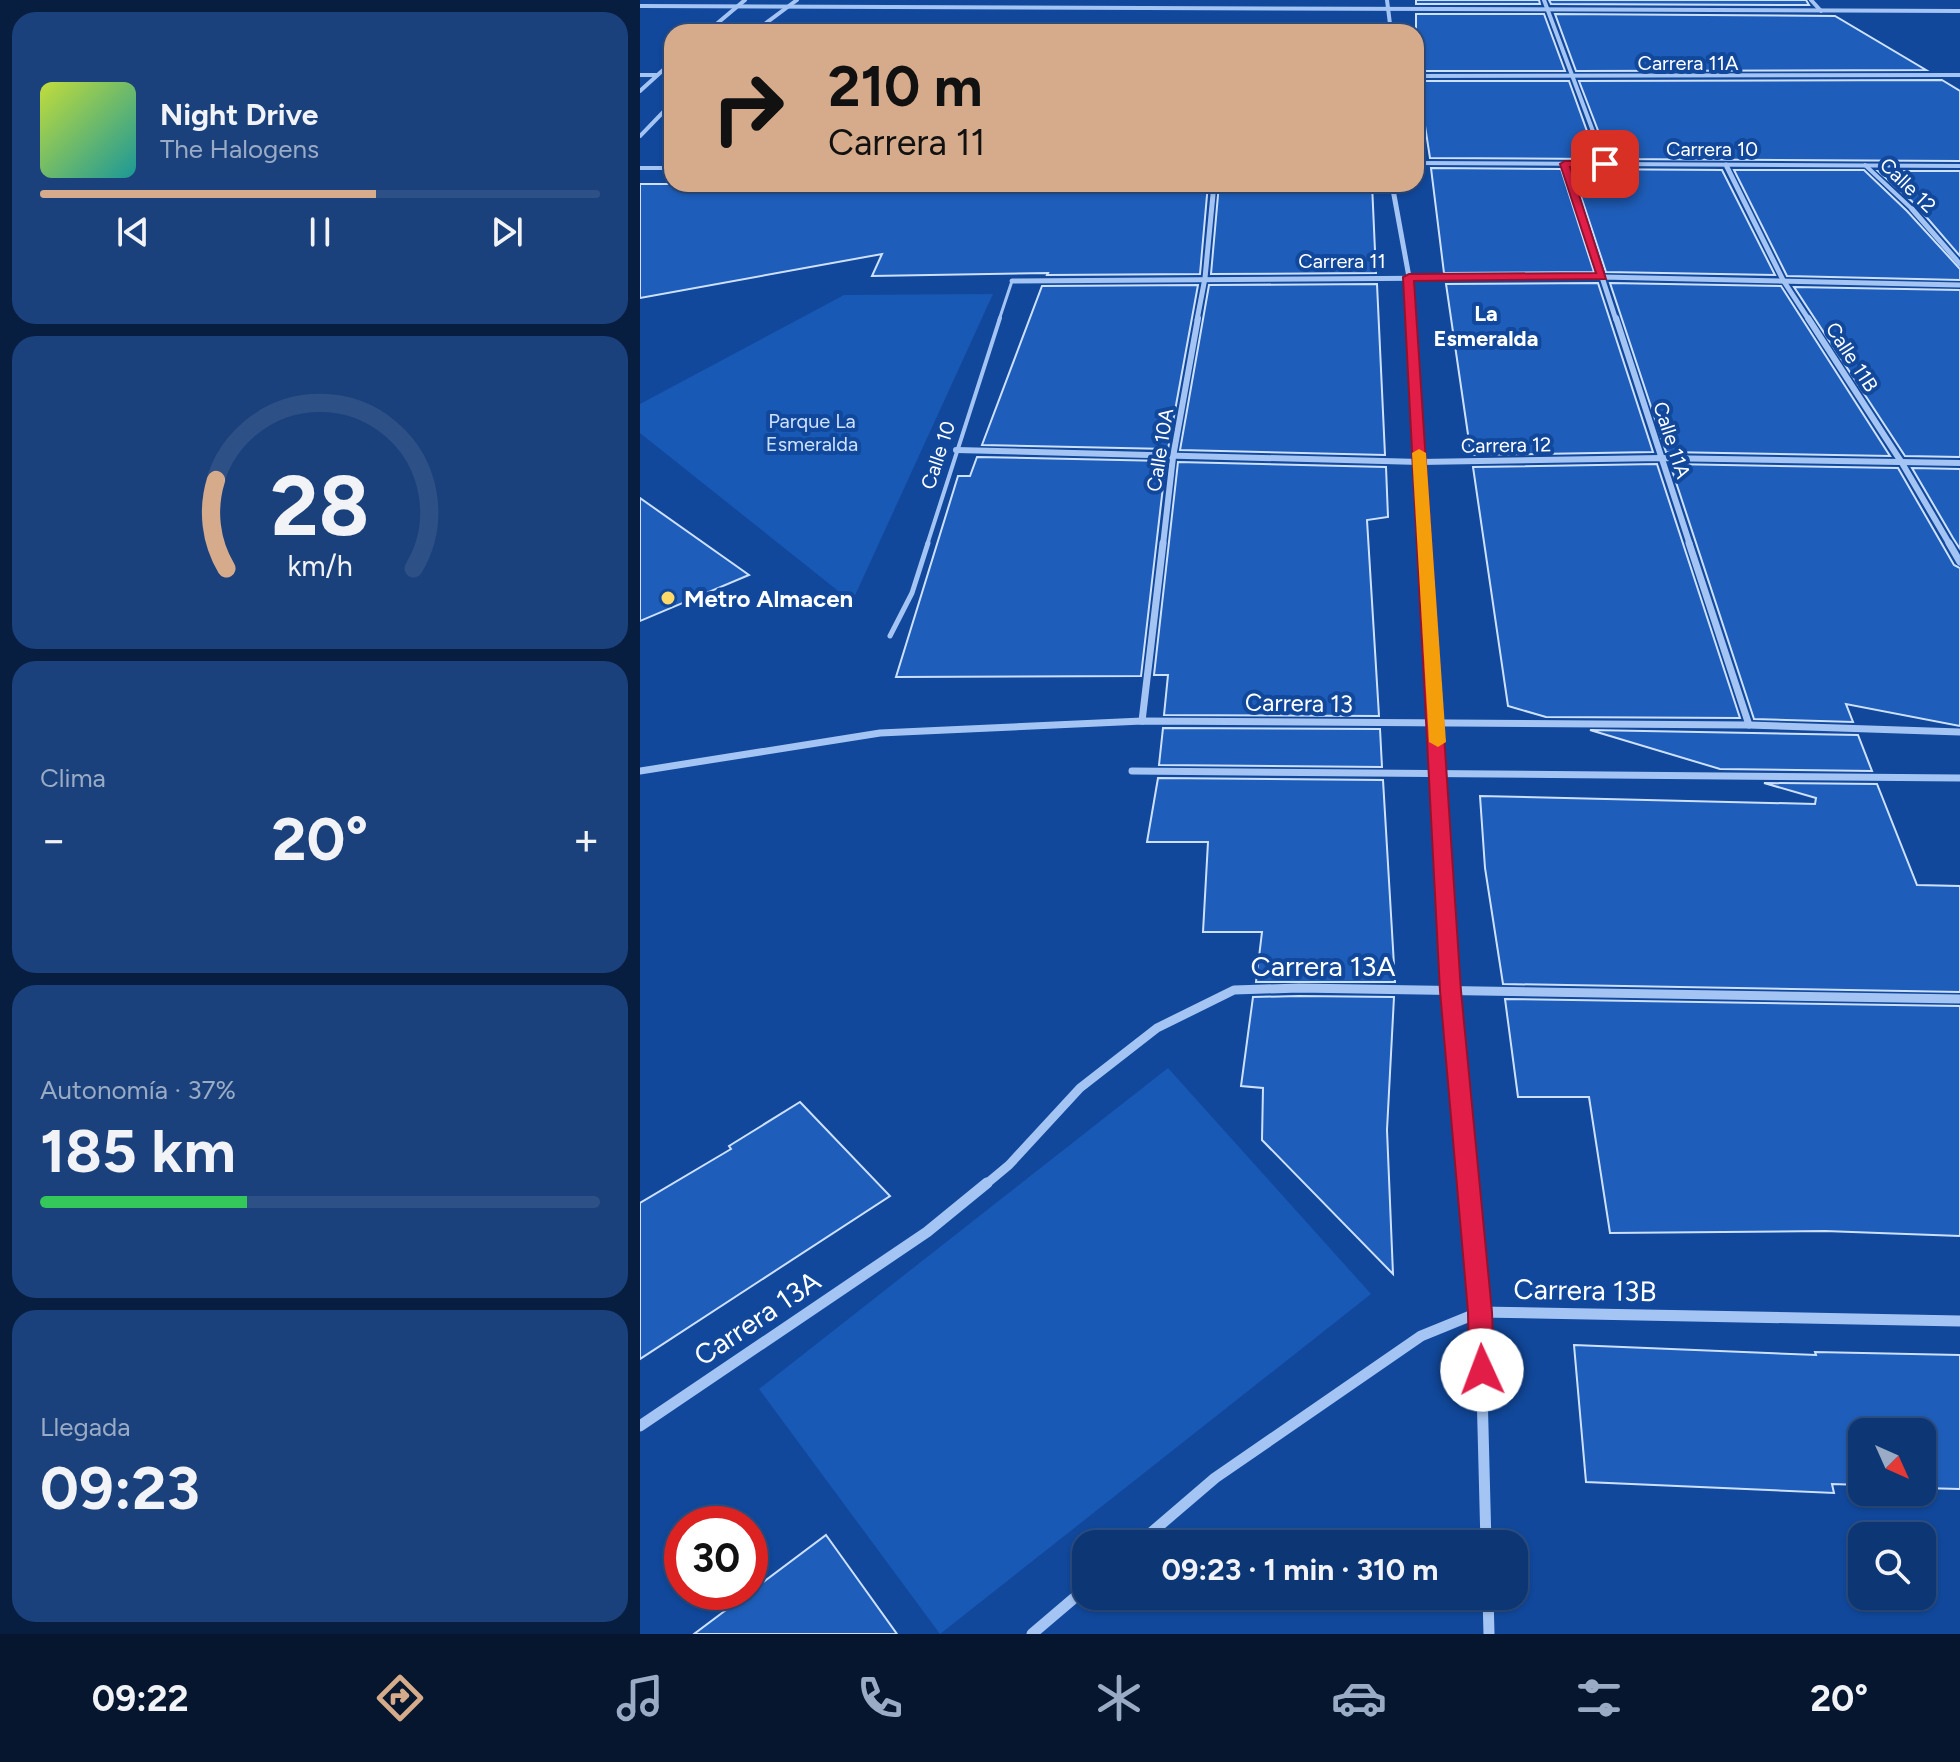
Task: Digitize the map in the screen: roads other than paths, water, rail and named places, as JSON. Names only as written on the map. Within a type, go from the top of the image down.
[{"type":"street","points":[[717,24],[745,0]]},
{"type":"street","points":[[766,24],[797,0]]},
{"type":"street","points":[[1387,0],[1390,24]]},
{"type":"street","points":[[1544,0],[1605,164]]},
{"type":"street","points":[[1811,0],[1821,11]]},
{"type":"street","points":[[640,6],[1960,11]]},
{"type":"street","points":[[640,91],[664,69]]},
{"type":"street","points":[[640,75],[657,75]]},
{"type":"street","name":"Carrera 11A","points":[[1424,76],[1960,75]]},
{"type":"street","points":[[640,136],[664,111]]},
{"type":"street","name":"Carrera 10","points":[[1424,163],[1960,166]]},
{"type":"street","name":"Calle 11A","points":[[1565,164],[1749,725]]},
{"type":"street","name":"Calle 11B","points":[[1726,165],[1783,280],[1902,463],[1960,562]]},
{"type":"street","name":"Calle 12","points":[[1865,165],[1912,209],[1960,264]]},
{"type":"street","points":[[640,168],[664,168]]},
{"type":"street","name":"Calle 10A","points":[[1142,721],[1173,457],[1205,278],[1213,192]]},
{"type":"street","points":[[1393,192],[1409,277],[1440,774],[1450,991],[1480,1312],[1486,1530]]},
{"type":"street","name":"Carrera 11","points":[[1012,281],[1602,277],[1960,285]]},
{"type":"street","name":"Carrera 12","points":[[956,450],[1420,462],[1661,458],[1960,463]]},
{"type":"street","name":"Carrera 13","points":[[640,771],[880,733],[1142,721],[1749,725],[1960,732]]},
{"type":"street","points":[[1132,771],[1960,778]]},
{"type":"street","name":"Carrera 13A","points":[[640,1426],[927,1232],[1009,1165],[1080,1088],[1157,1028],[1234,990],[1960,999]]},
{"type":"street","name":"Carrera 13B","points":[[1154,1530],[1215,1478],[1421,1336],[1480,1312],[1960,1321]]},
{"type":"street","points":[[1032,1634],[1072,1600]]},
{"type":"street","points":[[1488,1610],[1489,1634]]},
{"type":"lane","name":"Calle 10","points":[[890,636],[912,593],[1012,281]]},
{"type":"place","name":"Metro Almacen","points":[[668,598]]},
{"type":"district","name":"La Esmeralda","points":[[1486,326]]},
{"type":"park label","name":"Parque La Esmeralda","points":[[812,432]]}]
